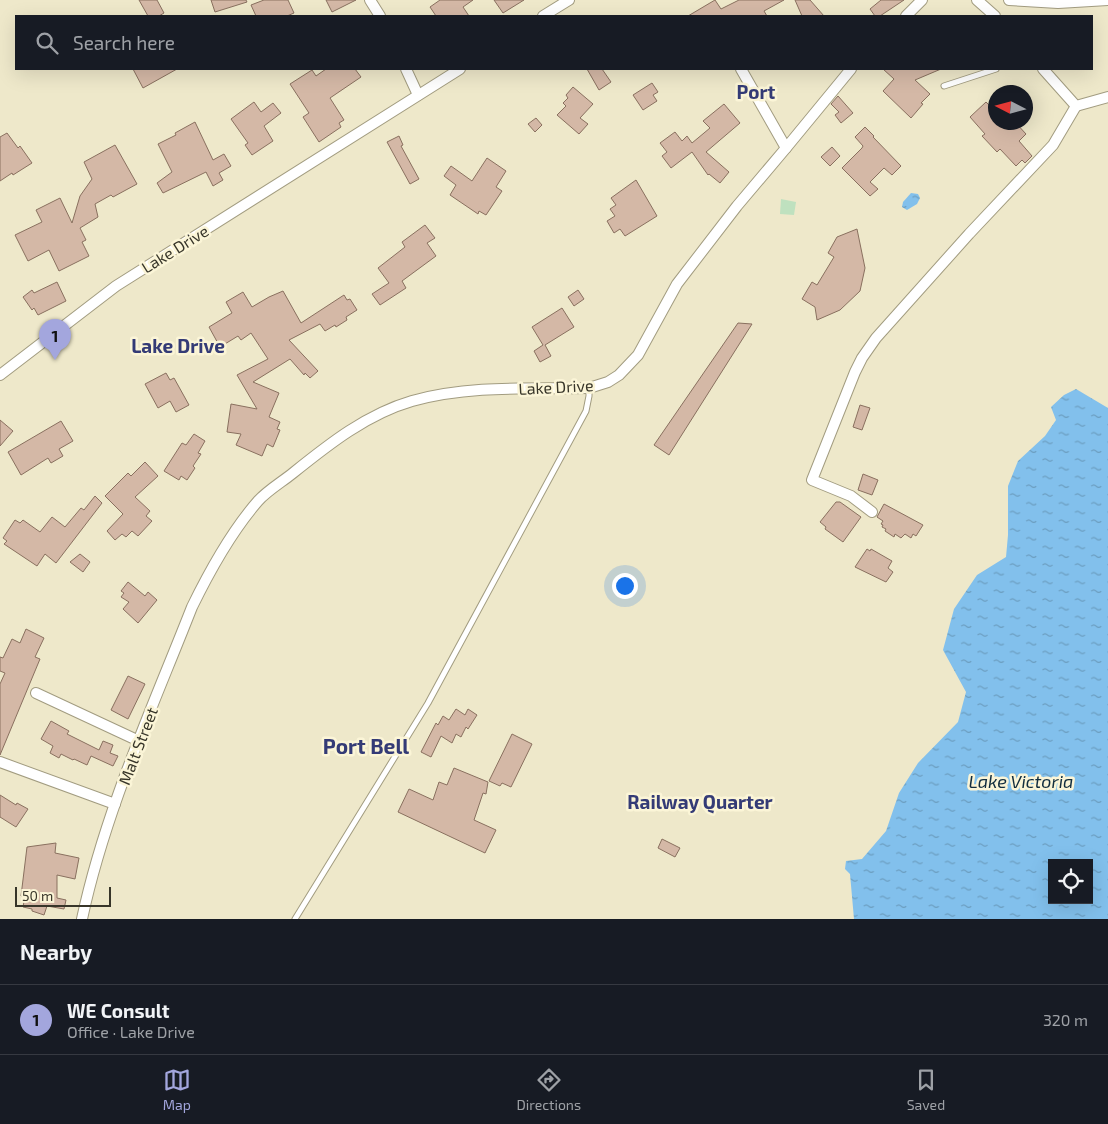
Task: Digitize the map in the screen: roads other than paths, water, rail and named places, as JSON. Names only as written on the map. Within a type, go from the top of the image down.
[{"type":"street","points":[[370,0],[379,15]]},
{"type":"street","points":[[545,15],[569,0]]},
{"type":"street","points":[[907,15],[922,0]]},
{"type":"street","points":[[977,0],[994,15]]},
{"type":"street","points":[[1009,0],[1058,3],[1108,0]]},
{"type":"street","points":[[406,70],[418,95]]},
{"type":"street","name":"Lake Drive","points":[[0,375],[116,286],[458,70]]},
{"type":"street","points":[[742,70],[786,148]]},
{"type":"street","name":"Lake Drive","points":[[207,577],[236,530],[259,500],[338,438],[387,410],[412,401],[470,390],[589,388],[619,376],[638,355],[678,284],[737,206],[850,70]]},
{"type":"street","points":[[1044,70],[1076,106]]},
{"type":"street","points":[[872,512],[851,496],[812,480],[862,358],[876,338],[1053,145],[1076,106],[1108,97]]},
{"type":"street","name":"Malt Street","points":[[82,919],[88,890],[115,804],[192,607],[207,577]]},
{"type":"street","points":[[36,693],[139,742]]},
{"type":"street","points":[[0,762],[115,804]]},
{"type":"lane","points":[[944,86],[993,70]]},
{"type":"lane","points":[[295,919],[428,703],[586,411],[589,388]]},
{"type":"water","points":[[911,193],[918,194],[920,198],[917,204],[907,210],[902,207],[903,202]]},
{"type":"water","name":"Lake Victoria","points":[[1076,389],[1108,408],[1108,919],[854,919],[850,874],[845,869],[846,861],[862,859],[886,831],[899,793],[918,763],[958,722],[966,692],[943,650],[954,609],[977,575],[1006,557],[1008,486],[1018,461],[1045,436],[1056,420],[1051,407],[1064,395]]},
{"type":"place","name":"WE Consult","points":[[55,360]]},
{"type":"district","name":"Port","points":[[756,92]]},
{"type":"district","name":"Lake Drive","points":[[178,346]]},
{"type":"district","name":"Port Bell","points":[[366,747]]},
{"type":"district","name":"Railway Quarter","points":[[700,802]]}]
